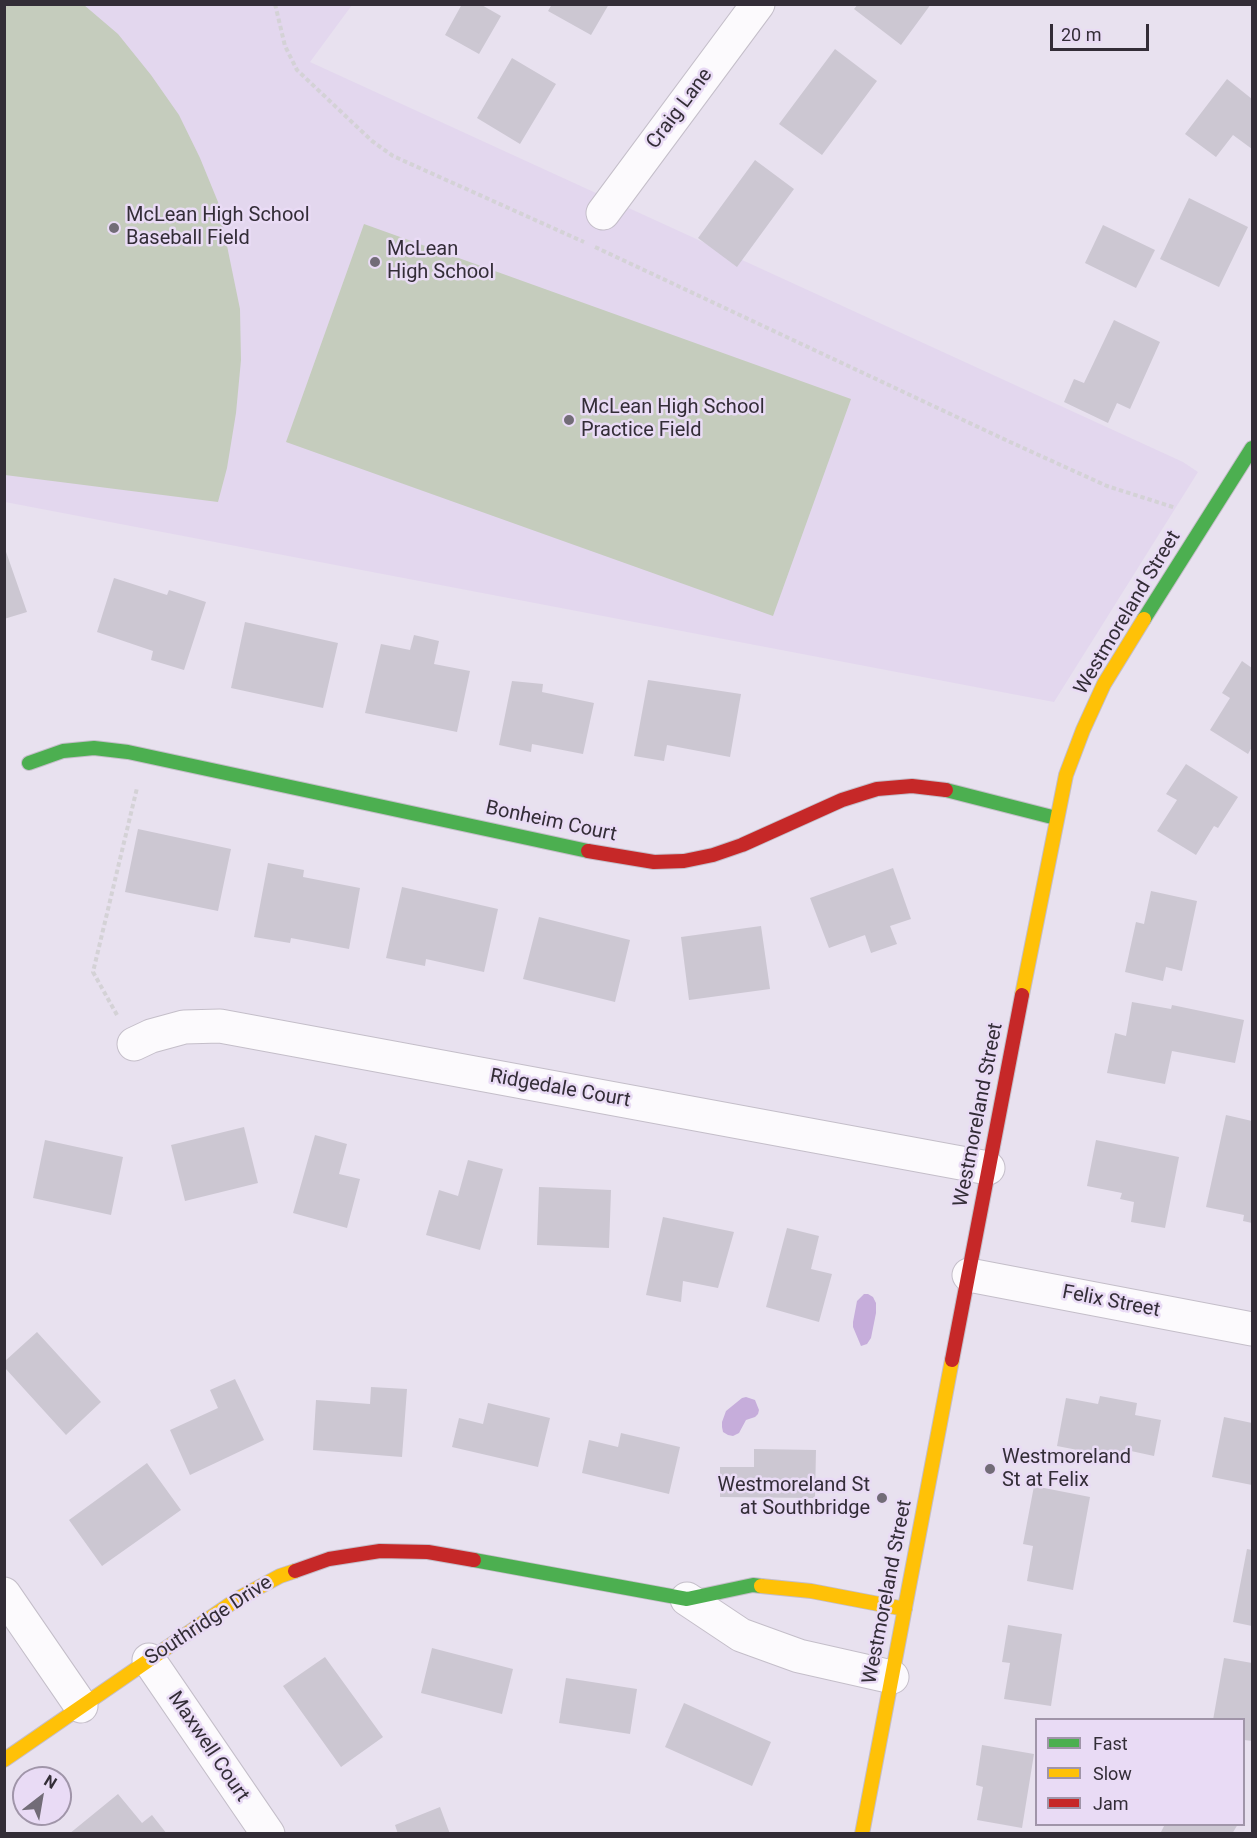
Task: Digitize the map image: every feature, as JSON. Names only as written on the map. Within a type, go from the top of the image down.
[{"type":"street","name":"Craig Lane","points":[[603,213],[758,4]]},
{"type":"street","name":"Westmoreland Street","points":[[862,1833],[988,1168],[1066,775],[1104,684],[1252,448]]},
{"type":"street","name":"Bonheim Court","points":[[29,763],[63,751],[94,748],[144,756],[604,854],[654,862],[684,861],[713,855],[742,845],[842,800],[877,789],[912,786],[947,790],[1056,818]]},
{"type":"street","name":"Ridgedale Court","points":[[134,1044],[151,1036],[184,1028],[220,1026],[988,1168]]},
{"type":"street","name":"Felix Street","points":[[969,1275],[1252,1329]]},
{"type":"street","name":"Southridge Drive","points":[[4,1760],[239,1598],[280,1576],[329,1559],[380,1551],[428,1552],[687,1599],[753,1585],[811,1591],[905,1609]]},
{"type":"street","points":[[4,1594],[81,1706]]},
{"type":"street","name":"Southridge Drive","points":[[687,1599],[741,1635],[800,1656],[892,1677]]},
{"type":"street","name":"Maxwell Court","points":[[149,1660],[268,1833]]},
{"type":"path","points":[[275,4],[285,46],[297,70],[372,141],[393,156],[608,253],[1107,486],[1208,518]]},
{"type":"path","points":[[134,1044],[93,972],[144,756]]},
{"type":"shaded area","name":"McLean High School","points":[[4,5],[352,5],[310,62],[1183,462],[1198,472],[1054,702],[5,502]]},
{"type":"shaded area","points":[[864,1294],[873,1297],[876,1303],[876,1313],[871,1338],[867,1344],[861,1346],[853,1322],[857,1301]]},
{"type":"shaded area","points":[[746,1397],[755,1400],[759,1410],[758,1414],[746,1420],[739,1433],[733,1436],[728,1435],[723,1432],[722,1427],[726,1411]]},
{"type":"green space","name":"McLean High School Baseball Field","points":[[5,4],[84,5],[118,34],[151,75],[179,115],[200,158],[218,202],[240,309],[241,360],[236,413],[227,468],[218,502],[5,475]]},
{"type":"green space","name":"McLean High School Practice Field","points":[[364,224],[851,399],[773,616],[286,442]]},
{"type":"building","points":[[462,4],[480,4],[501,16],[479,54],[445,35]]},
{"type":"building","points":[[552,4],[609,4],[591,35],[548,11]]},
{"type":"building","points":[[858,4],[931,4],[901,45],[854,9]]},
{"type":"building","points":[[835,49],[877,81],[822,155],[779,124]]},
{"type":"building","points":[[512,58],[556,84],[520,144],[477,118]]},
{"type":"building","points":[[1227,79],[1252,99],[1252,149],[1233,135],[1216,157],[1185,134]]},
{"type":"building","points":[[755,160],[794,189],[737,267],[698,238]]},
{"type":"building","points":[[1189,198],[1248,227],[1219,287],[1160,259]]},
{"type":"building","points":[[1103,225],[1155,250],[1136,288],[1085,263]]},
{"type":"building","points":[[1114,320],[1160,342],[1130,409],[1117,403],[1108,423],[1064,402],[1074,379],[1084,383]]},
{"type":"building","points":[[4,546],[27,612],[4,619]]},
{"type":"building","points":[[114,578],[167,595],[169,590],[206,602],[184,670],[151,660],[153,651],[97,632]]},
{"type":"building","points":[[245,622],[338,643],[323,708],[231,688]]},
{"type":"building","points":[[414,635],[439,641],[434,664],[470,671],[457,732],[365,713],[381,644],[410,650]]},
{"type":"building","points":[[1242,661],[1252,668],[1252,747],[1248,754],[1210,730],[1230,698],[1222,693]]},
{"type":"building","points":[[648,680],[741,694],[730,757],[667,745],[664,761],[634,756]]},
{"type":"building","points":[[512,681],[543,684],[542,692],[594,703],[583,754],[532,744],[531,752],[499,745]]},
{"type":"building","points":[[1186,764],[1238,797],[1218,828],[1214,826],[1196,855],[1157,831],[1177,800],[1166,794]]},
{"type":"building","points":[[138,829],[231,849],[218,911],[125,892]]},
{"type":"building","points":[[268,863],[304,870],[303,877],[360,888],[349,949],[291,938],[290,943],[254,937]]},
{"type":"building","points":[[893,868],[911,919],[890,926],[897,944],[871,953],[865,935],[829,948],[810,898]]},
{"type":"building","points":[[402,887],[498,909],[484,972],[426,959],[425,966],[386,958]]},
{"type":"building","points":[[1151,891],[1197,901],[1182,971],[1166,967],[1163,981],[1125,972],[1136,922],[1144,924]]},
{"type":"building","points":[[539,917],[630,940],[615,1002],[523,979]]},
{"type":"building","points":[[761,926],[770,989],[689,1000],[681,937]]},
{"type":"building","points":[[1132,1002],[1171,1009],[1172,1005],[1244,1020],[1235,1063],[1172,1051],[1165,1084],[1107,1073],[1115,1033],[1126,1036]]},
{"type":"building","points":[[1226,1115],[1252,1121],[1252,1223],[1243,1221],[1244,1215],[1206,1207]]},
{"type":"building","points":[[244,1127],[258,1183],[185,1201],[171,1145]]},
{"type":"building","points":[[315,1135],[347,1144],[339,1174],[360,1179],[347,1228],[293,1213]]},
{"type":"building","points":[[45,1140],[123,1157],[111,1215],[33,1198]]},
{"type":"building","points":[[1096,1140],[1179,1157],[1165,1228],[1131,1222],[1134,1202],[1120,1199],[1122,1193],[1087,1186]]},
{"type":"building","points":[[468,1160],[503,1169],[480,1250],[426,1235],[439,1190],[458,1196]]},
{"type":"building","points":[[539,1187],[611,1190],[609,1248],[537,1245]]},
{"type":"building","points":[[663,1217],[734,1232],[718,1288],[683,1281],[681,1302],[646,1295]]},
{"type":"building","points":[[787,1228],[819,1236],[811,1269],[832,1274],[819,1322],[766,1307]]},
{"type":"building","points":[[37,1332],[101,1402],[66,1435],[5,1368],[5,1361]]},
{"type":"building","points":[[235,1379],[264,1440],[190,1475],[170,1430],[218,1408],[210,1390]]},
{"type":"building","points":[[371,1387],[407,1389],[402,1457],[313,1450],[316,1400],[370,1404]]},
{"type":"building","points":[[1100,1396],[1137,1403],[1135,1415],[1161,1420],[1154,1456],[1131,1451],[1129,1460],[1057,1446],[1066,1398],[1098,1404]]},
{"type":"building","points":[[488,1403],[550,1418],[538,1467],[452,1447],[459,1418],[483,1424]]},
{"type":"building","points":[[1224,1417],[1252,1423],[1252,1485],[1212,1477]]},
{"type":"building","points":[[621,1433],[680,1447],[669,1494],[582,1473],[589,1440],[618,1447]]},
{"type":"building","points":[[754,1449],[816,1450],[815,1498],[720,1497],[720,1467],[754,1467]]},
{"type":"building","points":[[147,1463],[181,1510],[102,1566],[69,1520]]},
{"type":"building","points":[[1034,1486],[1090,1497],[1073,1590],[1027,1581],[1033,1546],[1023,1544]]},
{"type":"building","points":[[1247,1549],[1252,1550],[1252,1626],[1233,1622]]},
{"type":"building","points":[[1008,1625],[1062,1634],[1051,1706],[1004,1699],[1010,1663],[1002,1662]]},
{"type":"building","points":[[432,1648],[513,1669],[502,1714],[421,1693]]},
{"type":"building","points":[[325,1657],[383,1737],[341,1767],[283,1686]]},
{"type":"building","points":[[1224,1658],[1252,1663],[1252,1741],[1245,1740],[1245,1718],[1213,1718]]},
{"type":"building","points":[[566,1678],[637,1689],[630,1734],[559,1723]]},
{"type":"building","points":[[684,1703],[771,1742],[752,1786],[665,1747]]},
{"type":"building","points":[[982,1745],[1034,1754],[1022,1828],[977,1820],[983,1787],[976,1785]]},
{"type":"building","points":[[118,1794],[142,1823],[152,1815],[167,1834],[69,1834]]},
{"type":"building","points":[[440,1807],[450,1834],[398,1834],[395,1825]]},
{"type":"building","points":[[1164,1826],[1237,1826],[1232,1834],[1160,1834]]},
{"type":"traffic: fast","points":[[1144,619],[1252,448]]},
{"type":"traffic: fast","points":[[29,763],[63,751],[94,748],[128,752],[588,851]]},
{"type":"traffic: fast","points":[[946,790],[1056,818]]},
{"type":"traffic: fast","points":[[474,1560],[687,1599],[753,1585],[761,1586]]},
{"type":"traffic: slow","points":[[1022,995],[1066,775],[1104,684],[1144,619]]},
{"type":"traffic: slow","points":[[862,1834],[952,1360]]},
{"type":"traffic: slow","points":[[4,1760],[239,1598],[280,1576],[295,1571]]},
{"type":"traffic: slow","points":[[761,1586],[811,1591],[905,1609]]},
{"type":"traffic: jam","points":[[588,851],[654,862],[684,861],[713,855],[742,845],[842,800],[877,789],[912,786],[946,790]]},
{"type":"traffic: jam","points":[[952,1360],[1022,995]]},
{"type":"traffic: jam","points":[[295,1571],[329,1559],[380,1551],[428,1552],[474,1560]]},
{"type":"place","name":"McLean High School Baseball Field","points":[[114,228]]},
{"type":"place","name":"McLean High School","points":[[375,262]]},
{"type":"place","name":"McLean High School Practice Field","points":[[569,420]]},
{"type":"place","name":"Westmoreland St at Felix","points":[[990,1469]]},
{"type":"place","name":"Westmoreland St at Southbridge","points":[[882,1498]]}]
